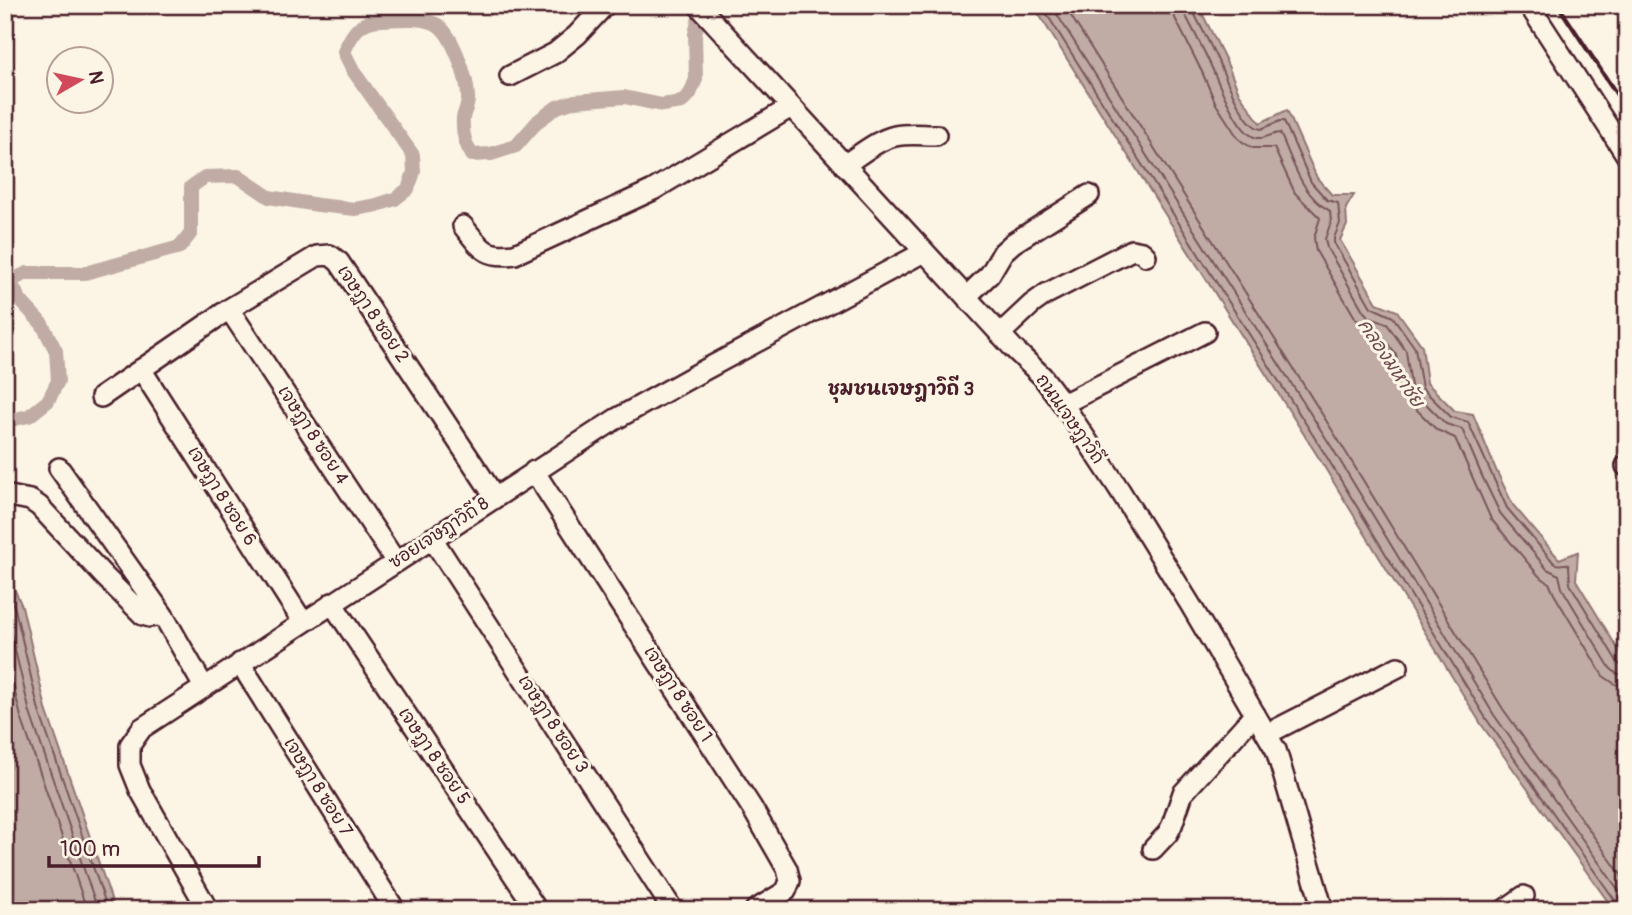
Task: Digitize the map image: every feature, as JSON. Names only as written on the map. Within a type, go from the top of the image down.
[{"type":"street","points":[[510,76],[555,53],[577,35],[605,5]]},
{"type":"street","name":"ถนนเจษฎาวิถี","points":[[698,5],[1000,334],[1042,376],[1063,404],[1145,531],[1276,750],[1323,910]]},
{"type":"street","points":[[1529,5],[1627,156]]},
{"type":"street","points":[[463,226],[480,247],[490,254],[515,254],[653,190],[791,107]]},
{"type":"street","points":[[844,165],[893,136],[936,135]]},
{"type":"street","points":[[966,297],[990,274],[996,261],[1008,247],[1089,195]]},
{"type":"street","points":[[1000,334],[1046,294],[1132,250],[1138,250],[1146,256]]},
{"type":"street","name":"ซอยเจษฎาวิถี 8","points":[[208,910],[140,790],[130,765],[130,745],[142,728],[616,419],[925,252]]},
{"type":"street","name":"เจษฎา 8 ซอย 2","points":[[101,397],[229,309],[317,256],[330,255],[339,262],[495,496]]},
{"type":"street","name":"เจษฎา 8 ซอย 4","points":[[229,309],[396,562]]},
{"type":"street","points":[[1063,404],[1205,332]]},
{"type":"street","name":"เจษฎา 8 ซอย 6","points":[[141,369],[303,622]]},
{"type":"street","points":[[60,468],[163,615],[204,687]]},
{"type":"street","name":"เจษฎา 8 ซอย 1","points":[[534,471],[752,808],[787,869],[790,881],[786,891],[755,910]]},
{"type":"street","points":[[5,495],[30,500],[39,506],[143,614],[150,617],[163,615]]},
{"type":"street","name":"เจษฎา 8 ซอย 3","points":[[432,538],[673,910]]},
{"type":"street","points":[[104,576],[124,560]]},
{"type":"street","name":"เจษฎา 8 ซอย 5","points":[[332,603],[537,910]]},
{"type":"street","name":"เจษฎา 8 ซอย 7","points":[[240,663],[396,910]]},
{"type":"street","points":[[1267,734],[1398,667]]},
{"type":"street","points":[[1153,849],[1172,825],[1183,793],[1255,714]]},
{"type":"street","points":[[1504,910],[1524,895]]},
{"type":"water","name":"คลองมหาชัย","points":[[1033,5],[1198,5],[1239,93],[1260,123],[1287,110],[1317,178],[1332,195],[1354,195],[1346,208],[1347,225],[1340,240],[1377,303],[1397,311],[1422,346],[1427,383],[1455,411],[1473,414],[1513,505],[1559,559],[1578,552],[1576,580],[1627,664],[1627,910],[1614,910],[1481,724],[1317,455]]},
{"type":"water","points":[[5,568],[22,606],[46,709],[115,910],[5,910]]},
{"type":"waterway","points":[[5,413],[15,419],[29,416],[48,401],[58,381],[56,351],[42,324],[20,300],[10,281],[27,273],[85,273],[180,247],[191,233],[191,187],[205,177],[238,176],[269,197],[355,209],[395,199],[408,189],[414,172],[413,155],[354,72],[344,52],[350,39],[362,25],[374,21],[410,19],[424,20],[442,29],[454,47],[467,89],[464,137],[472,155],[491,154],[516,146],[538,121],[557,107],[575,101],[624,97],[662,105],[682,102],[690,94],[696,79],[695,34],[702,5]]},
{"type":"railway","points":[[1558,5],[1627,110]]},
{"type":"district","name":"ชุมชนเจษฎาวิถี 3","points":[[901,389]]}]
